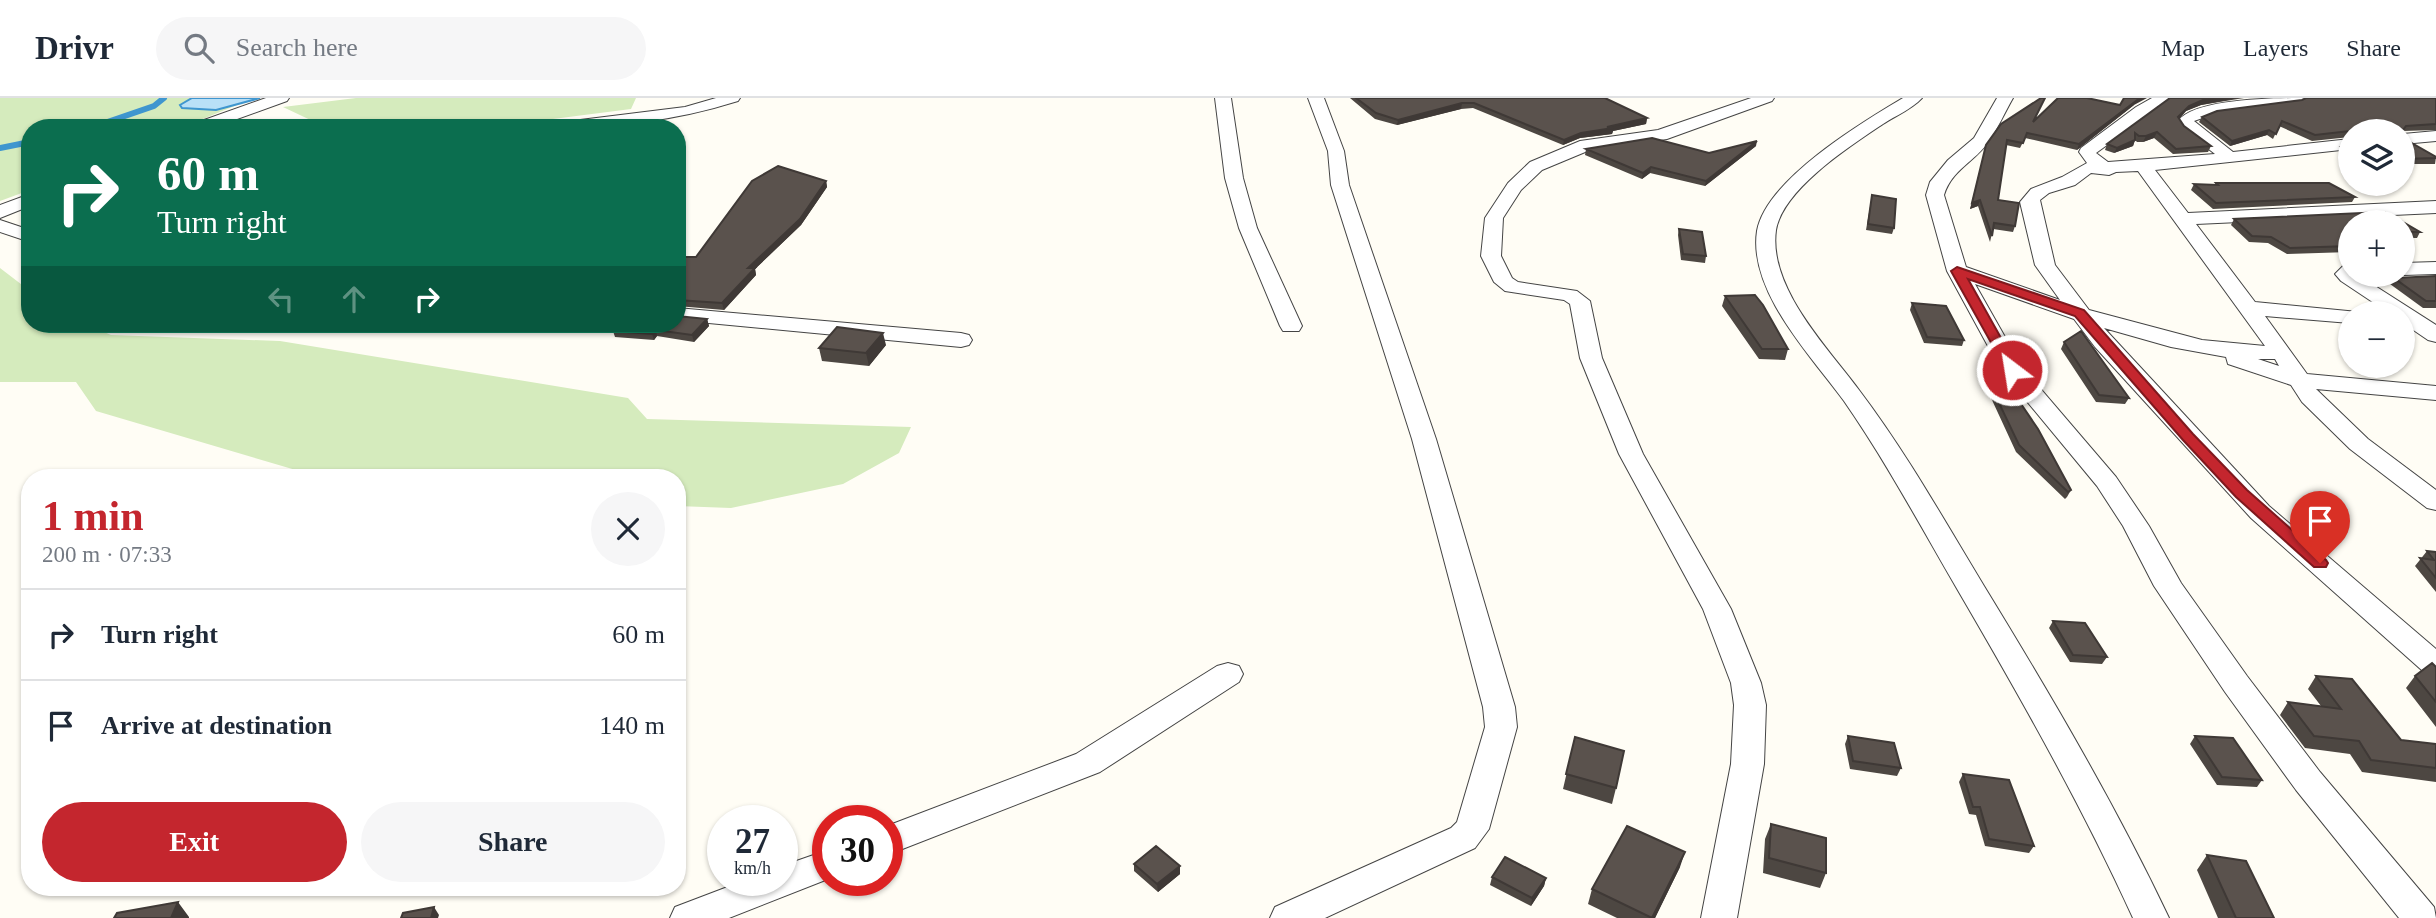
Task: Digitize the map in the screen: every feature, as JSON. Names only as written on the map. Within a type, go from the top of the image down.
[{"type":"street","points":[[222,119],[281,98]]},
{"type":"street","points":[[633,119],[676,114],[732,98]]},
{"type":"street","points":[[1223,98],[1234,178],[1245,215],[1274,293],[1291,326]]},
{"type":"street","points":[[1288,918],[1463,838],[1472,829],[1501,727],[1499,707],[1424,439],[1340,185],[1336,152],[1316,98]]},
{"type":"street","points":[[1719,918],[1748,749],[1749,693],[1746,683],[1717,609],[1631,454],[1591,358],[1580,301],[1570,295],[1512,287],[1504,282],[1492,257],[1492,244],[1494,218],[1514,187],[1536,166],[1586,145],[1661,135],[1766,98]]},
{"type":"street","points":[[1914,98],[1838,148],[1807,173],[1774,208],[1767,229],[1767,251],[1773,274],[1783,301],[1868,418],[1981,602],[2117,847],[2151,918]]},
{"type":"street","points":[[2005,98],[1981,141],[1954,164],[1940,182],[1935,195],[1957,271],[2012,370],[2107,482],[2136,526],[2168,586],[2236,684],[2308,781],[2421,918]]},
{"type":"street","points":[[2164,98],[2142,110],[2087,152],[2087,156],[2166,197]]},
{"type":"street","points":[[2228,156],[2189,126],[2186,121],[2188,118],[2211,110],[2299,98]]},
{"type":"street","points":[[2415,138],[2436,136]]},
{"type":"street","points":[[2338,145],[2143,166],[2084,169],[2075,177],[2038,191],[2029,199],[2045,265],[2079,313],[2188,437],[2260,512],[2400,632],[2436,667]]},
{"type":"street","points":[[2143,166],[2329,417],[2436,502]]},
{"type":"street","points":[[0,212],[21,203]]},
{"type":"street","points":[[2182,219],[2436,206]]},
{"type":"street","points":[[0,226],[21,233]]},
{"type":"street","points":[[2415,269],[2436,268]]},
{"type":"street","points":[[1957,271],[2079,313],[2205,347],[2299,380],[2344,382],[2436,393]]},
{"type":"street","points":[[2362,287],[2419,327]]},
{"type":"street","points":[[2248,308],[2338,316]]},
{"type":"street","points":[[686,315],[961,340]]},
{"type":"street","points":[[2205,347],[2282,353]]},
{"type":"street","points":[[903,835],[1088,763],[1228,674]]},
{"type":"street","points":[[688,918],[812,870]]},
{"type":"green space","points":[[0,98],[254,98],[203,119],[21,119],[21,193],[0,201]]},
{"type":"green space","points":[[356,98],[636,98],[631,109],[553,119],[308,119],[283,107]]},
{"type":"green space","points":[[0,268],[21,284],[21,333],[106,333],[280,341],[628,398],[647,419],[911,427],[899,453],[843,484],[731,508],[686,506],[686,469],[293,469],[96,411],[76,382],[0,382]]},
{"type":"water","points":[[192,98],[260,98],[216,110],[182,108],[180,105]]},
{"type":"building","points":[[1356,98],[1605,98],[1647,118],[1607,127],[1613,128],[1581,133],[1564,140],[1474,103],[1462,103],[1398,120],[1376,113]]},
{"type":"building","points":[[2045,98],[2033,122],[2058,98],[2087,98],[2120,105],[2124,98],[2140,98],[2079,144],[2027,133],[2023,143],[2007,140],[1998,200],[2019,203],[2015,226],[1994,223],[1992,236],[1980,200],[1972,203],[1986,145],[2001,124]]},
{"type":"building","points":[[2170,98],[2213,98],[2189,106],[2178,117],[2184,126],[2211,146],[2176,149],[2157,132],[2146,136],[2135,133],[2135,140],[2117,148],[2107,144]]},
{"type":"building","points":[[2436,98],[2436,124],[2415,125],[2415,119],[2338,119],[2338,132],[2315,135],[2282,121],[2276,134],[2269,130],[2232,141],[2202,117],[2217,111],[2302,100]]},
{"type":"building","points":[[1652,138],[1709,153],[1757,141],[1706,181],[1651,167],[1643,173],[1586,149]]},
{"type":"building","points":[[2415,145],[2436,157],[2415,159]]},
{"type":"building","points":[[778,166],[826,181],[800,219],[748,268],[755,268],[722,303],[686,301],[686,257],[696,257],[752,181]]},
{"type":"building","points":[[2216,183],[2329,183],[2338,188],[2338,196],[2355,197],[2216,203],[2194,184],[2218,185]]},
{"type":"building","points":[[1872,195],[1896,199],[1894,228],[1868,224]]},
{"type":"building","points":[[2338,214],[2338,246],[2290,248],[2271,237],[2252,236],[2234,219]]},
{"type":"building","points":[[1679,229],[1702,232],[1706,256],[1683,254]]},
{"type":"building","points":[[2436,276],[2436,301],[2426,301],[2407,287],[2415,287],[2415,277]]},
{"type":"building","points":[[1755,295],[1788,349],[1762,349],[1725,296]]},
{"type":"building","points":[[1912,303],[1946,306],[1964,340],[1927,337]]},
{"type":"building","points":[[686,317],[707,319],[692,335],[678,333],[686,333]]},
{"type":"building","points":[[837,327],[883,333],[866,353],[819,348]]},
{"type":"building","points":[[2081,331],[2129,398],[2099,395],[2064,342]]},
{"type":"building","points":[[2000,373],[2038,429],[2071,490],[2068,492],[2019,445],[1988,380]]},
{"type":"building","points":[[2427,551],[2436,552],[2436,578],[2420,558],[2434,560]]},
{"type":"building","points":[[2053,621],[2085,623],[2107,657],[2073,655]]},
{"type":"building","points":[[2432,663],[2436,667],[2436,702],[2415,676]]},
{"type":"building","points":[[2316,676],[2352,679],[2401,740],[2436,744],[2436,768],[2371,760],[2359,741],[2314,736],[2288,702],[2341,709]]},
{"type":"building","points":[[1848,736],[1894,743],[1901,768],[1853,761]]},
{"type":"building","points":[[2195,736],[2233,738],[2262,780],[2222,777]]},
{"type":"building","points":[[1575,737],[1624,751],[1616,788],[1566,774]]},
{"type":"building","points":[[1963,774],[2009,780],[2034,846],[1989,839],[1980,807],[1973,807]]},
{"type":"building","points":[[1771,824],[1826,838],[1826,873],[1769,858]]},
{"type":"building","points":[[1627,826],[1685,852],[1652,918],[1592,889]]},
{"type":"building","points":[[1156,846],[1180,866],[1157,884],[1134,864]]},
{"type":"building","points":[[2207,855],[2246,861],[2274,918],[2236,918]]},
{"type":"building","points":[[1505,857],[1546,878],[1532,898],[1492,877]]},
{"type":"building","points":[[178,902],[171,918],[114,918],[117,913]]},
{"type":"building","points":[[434,907],[431,918],[401,918],[403,913]]},
{"type":"waterway","points":[[116,119],[154,106],[164,98]]},
{"type":"waterway","points":[[0,148],[21,144]]},
{"type":"route","points":[[2012,370],[1957,271],[2079,313],[2188,437],[2260,512],[2320,563]]}]
